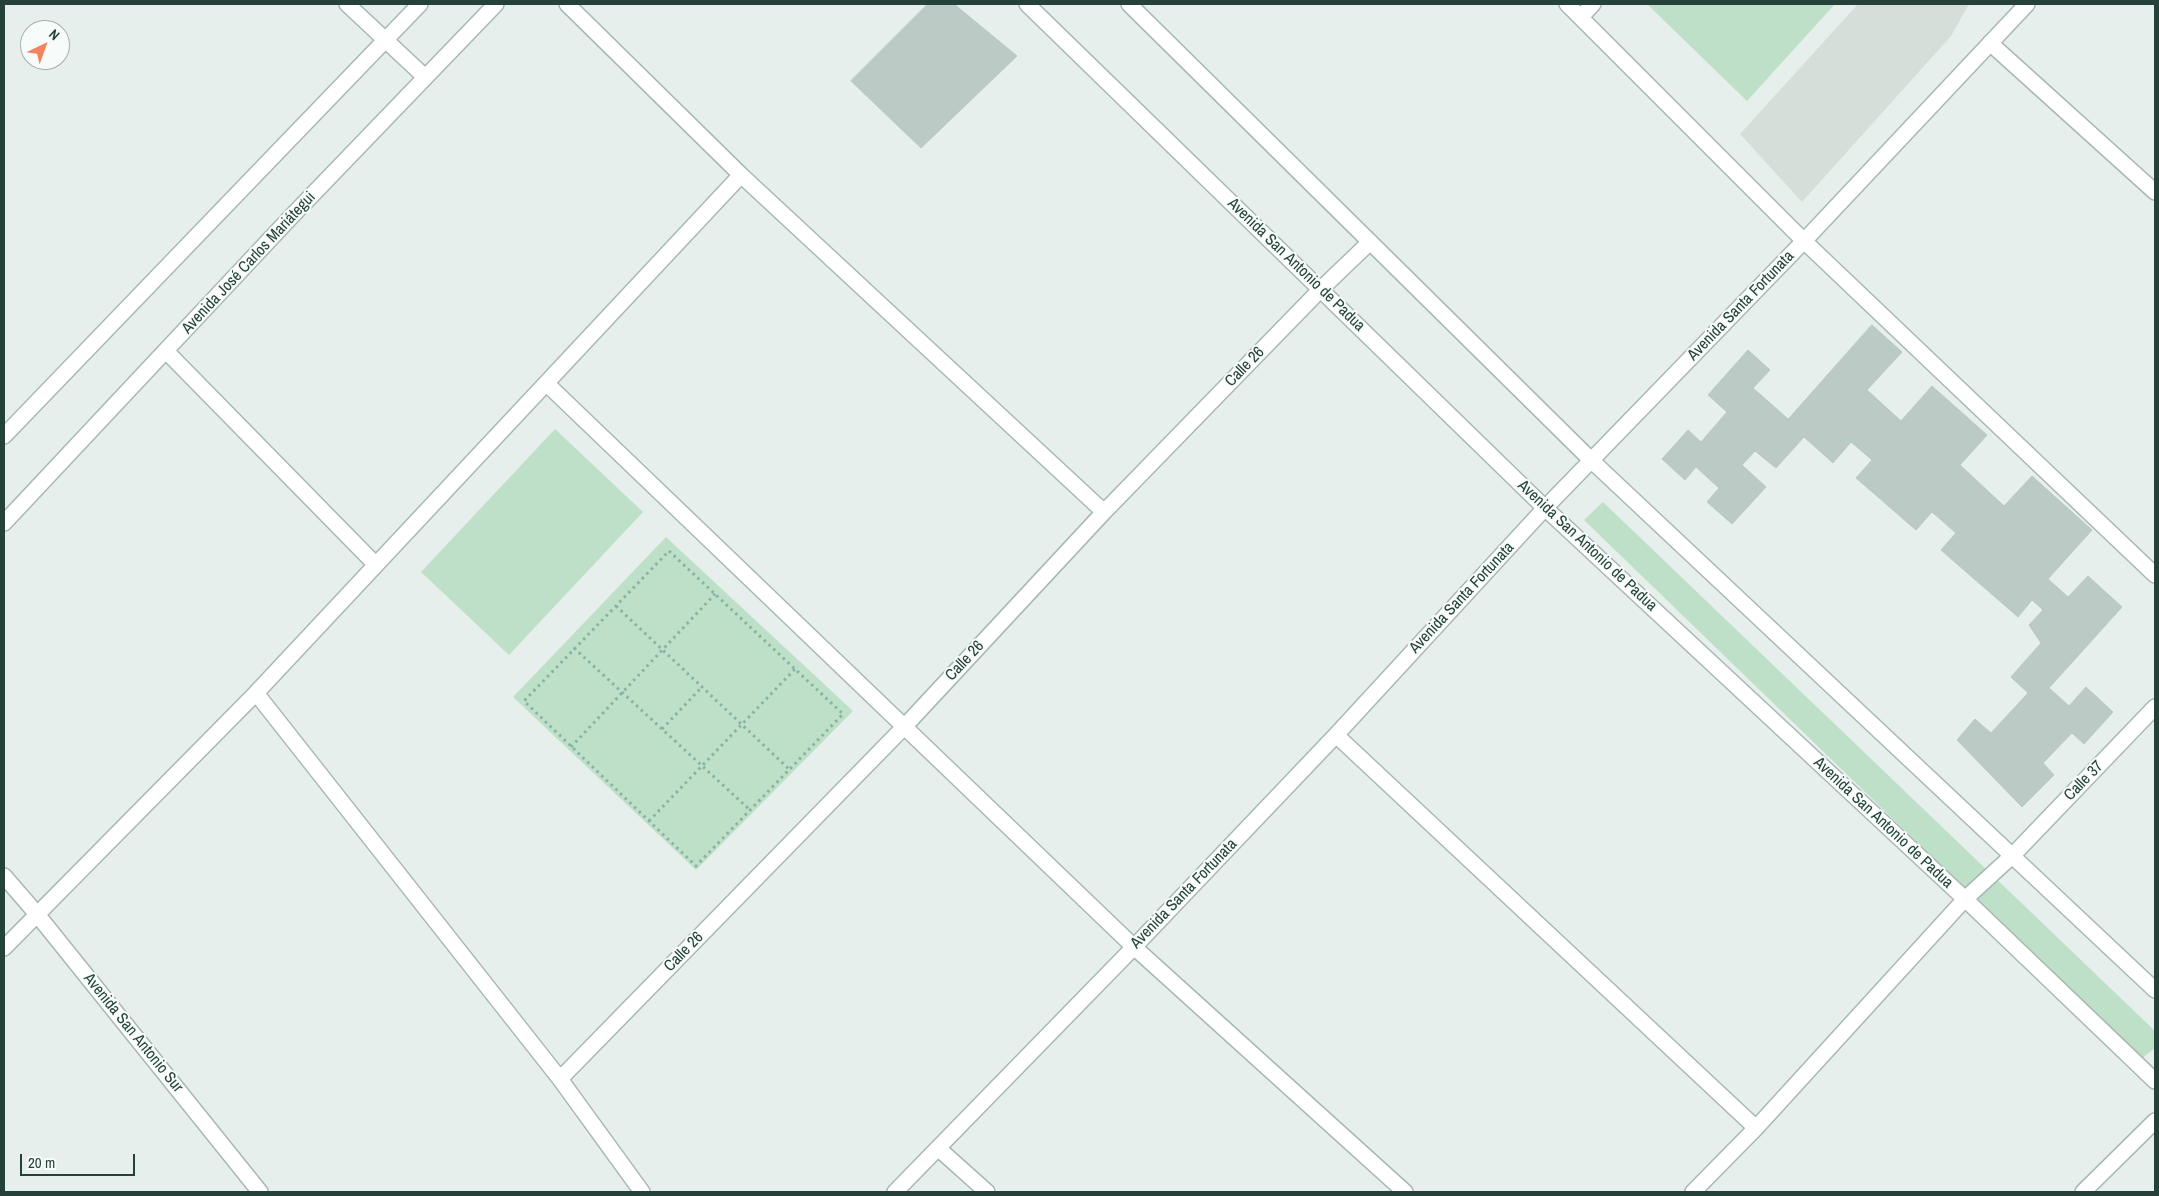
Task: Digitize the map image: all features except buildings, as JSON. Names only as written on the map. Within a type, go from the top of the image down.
[{"type":"street","points":[[347,4],[425,78]]},
{"type":"street","points":[[4,436],[420,4]]},
{"type":"street","name":"Avenida José Carlos Mariátegui","points":[[4,523],[496,4]]},
{"type":"street","points":[[567,4],[741,175],[1104,512]]},
{"type":"street","name":"Avenida San Antonio de Padua","points":[[1027,4],[1545,508],[1965,899],[2155,1081]]},
{"type":"street","points":[[1129,4],[1592,461],[2155,990]]},
{"type":"street","points":[[1567,4],[1804,241],[2155,575]]},
{"type":"street","points":[[1580,17],[1594,4]]},
{"type":"street","name":"Avenida Santa Fortunata","points":[[895,1192],[939,1149],[1336,735],[1545,508],[1804,241],[2027,4]]},
{"type":"street","points":[[1990,43],[2155,192]]},
{"type":"street","points":[[4,948],[36,913],[256,693],[741,175]]},
{"type":"street","name":"Calle 26","points":[[560,1079],[904,726],[1104,512],[1321,289],[1370,242]]},
{"type":"street","points":[[166,351],[376,565]]},
{"type":"street","points":[[547,384],[1134,946],[1405,1192]]},
{"type":"street","points":[[256,693],[560,1079],[642,1192]]},
{"type":"street","name":"Calle 37","points":[[1694,1192],[1756,1128],[1965,899],[2013,855],[2155,707]]},
{"type":"street","points":[[1336,735],[1756,1128]]},
{"type":"street","name":"Avenida San Antonio Sur","points":[[4,876],[36,913],[260,1192]]},
{"type":"street","points":[[2084,1192],[2155,1121]]},
{"type":"street","points":[[939,1149],[987,1192]]},
{"type":"path","points":[[669,551],[843,714],[696,866],[524,701],[616,606],[669,551]]},
{"type":"path","points":[[571,747],[715,594]]},
{"type":"path","points":[[616,606],[789,769]]},
{"type":"path","points":[[574,648],[750,810]]},
{"type":"path","points":[[649,821],[795,669]]},
{"type":"path","points":[[662,729],[702,687]]},
{"type":"shaded area","points":[[1858,4],[1969,4],[1951,36],[1802,202],[1740,134]]},
{"type":"green space","points":[[1647,4],[1835,4],[1747,101]]},
{"type":"green space","points":[[555,429],[643,512],[509,655],[421,572]]},
{"type":"green space","points":[[1603,502],[2155,1031],[2155,1048],[2141,1059],[1584,520]]},
{"type":"green space","points":[[666,537],[853,711],[696,870],[513,697]]}]
